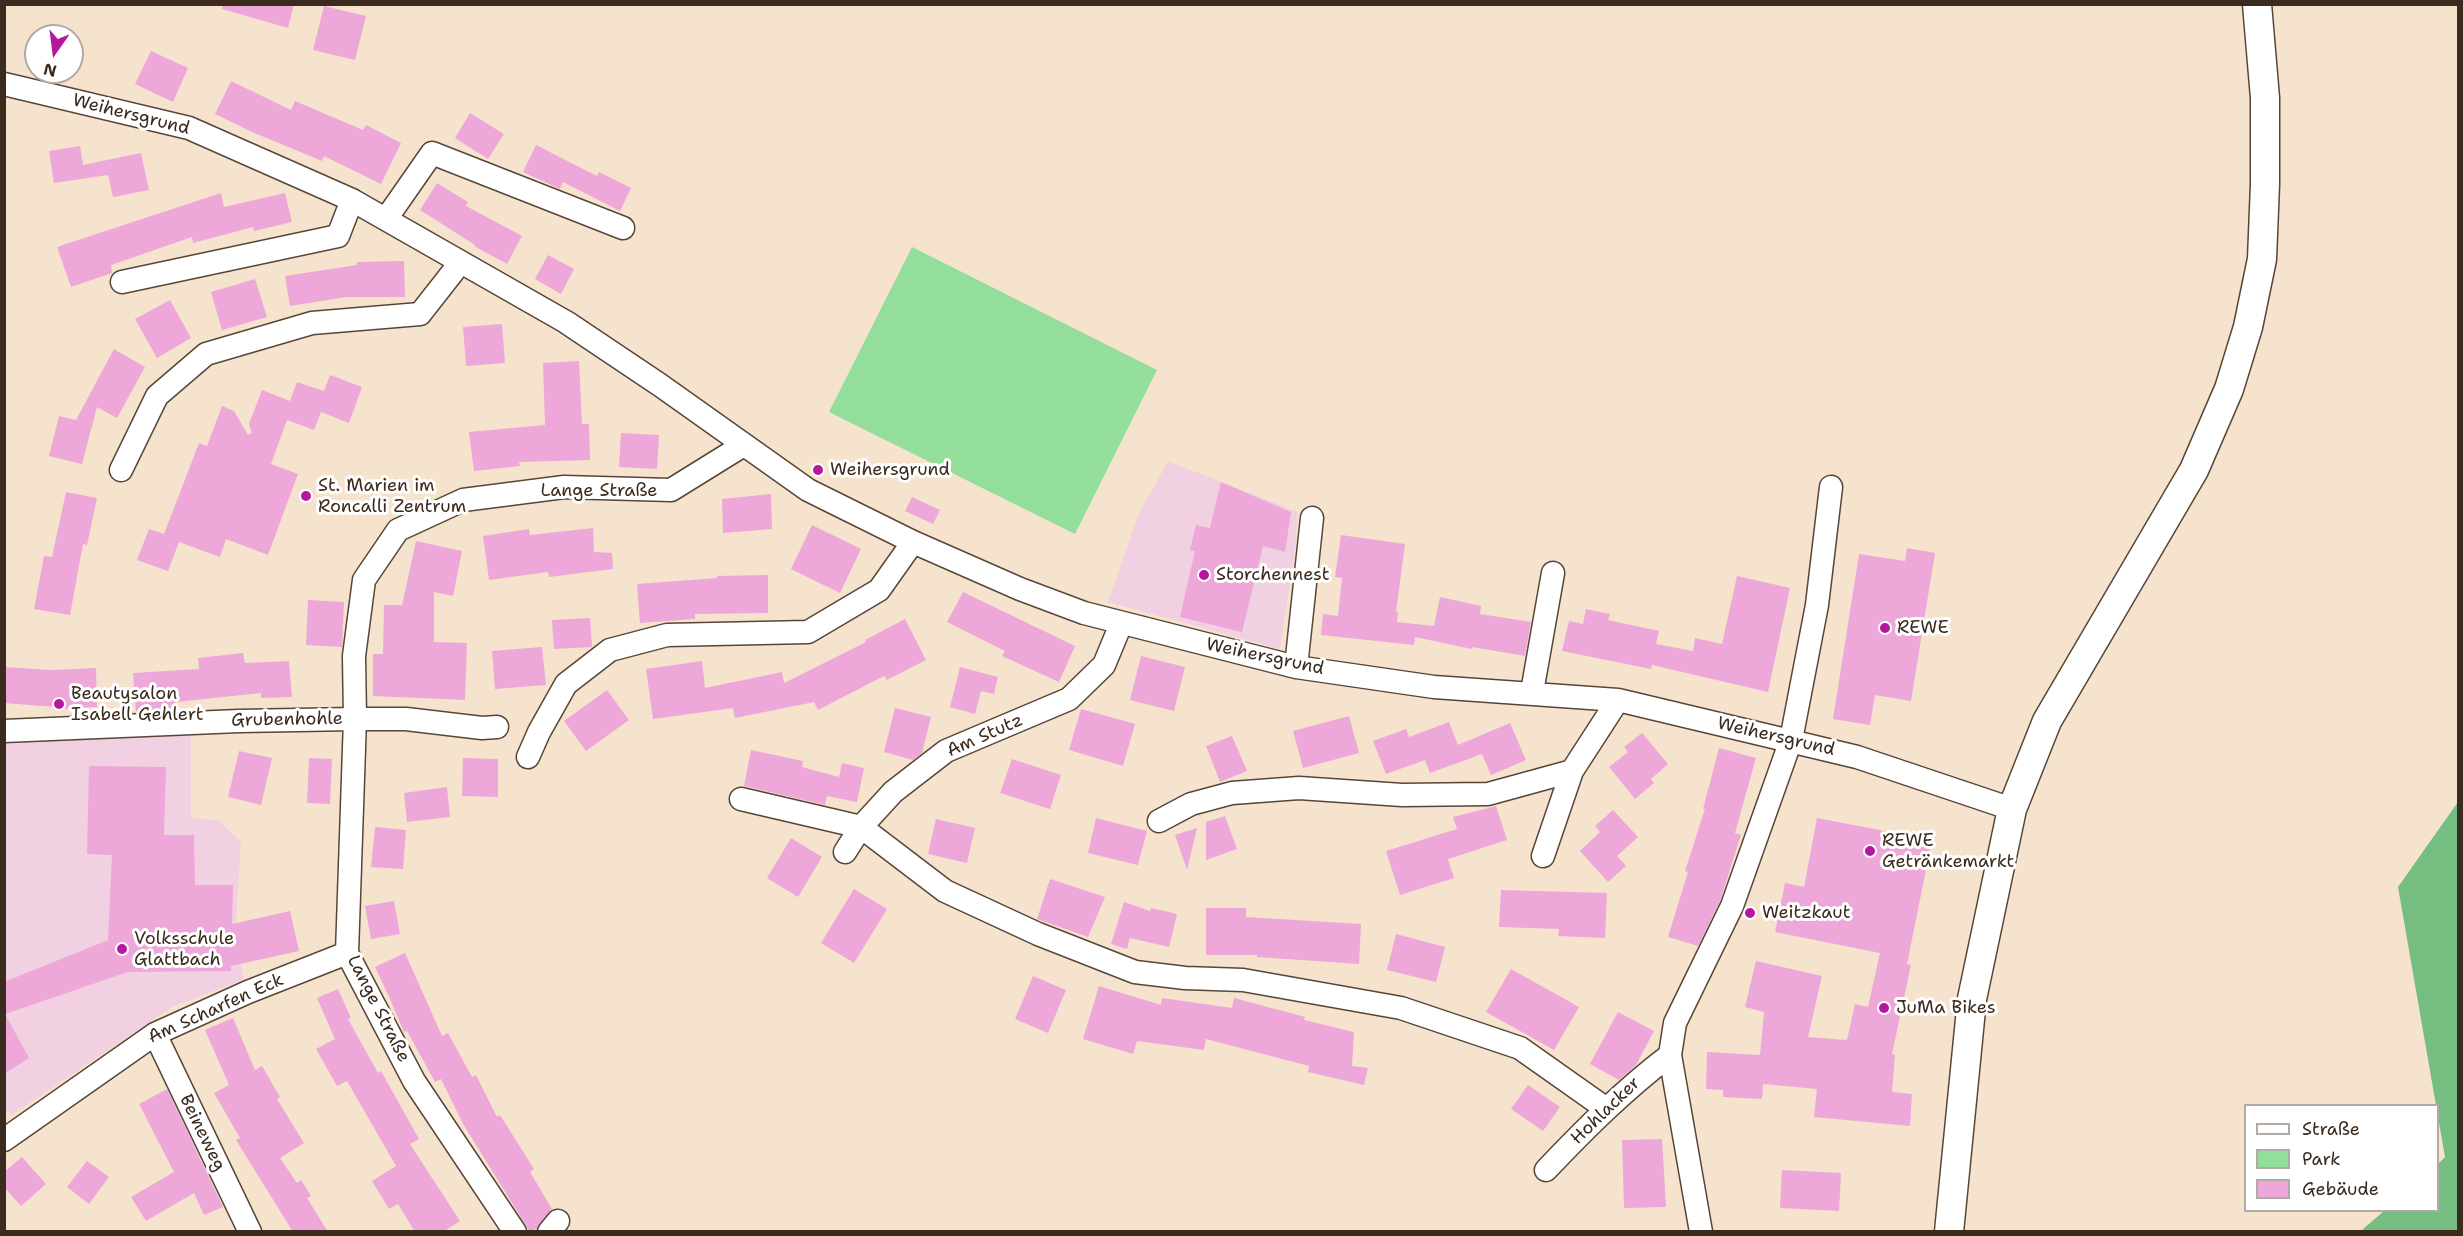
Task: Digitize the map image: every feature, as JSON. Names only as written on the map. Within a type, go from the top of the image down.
[{"type":"main road","points":[[1949,1232],[1972,999],[2012,809],[2047,722],[2194,470],[2229,389],[2248,327],[2262,259],[2265,184],[2265,98],[2257,4]]},
{"type":"street","name":"Weihersgrund","points":[[4,84],[189,128],[352,200],[566,322],[660,385],[742,446],[808,490],[914,542],[1020,589],[1121,624],[1296,667],[1434,687],[1618,700],[1857,757],[2012,809]]},
{"type":"street","points":[[386,219],[432,153],[623,228]]},
{"type":"street","points":[[122,282],[338,236],[352,200]]},
{"type":"street","points":[[121,470],[158,396],[206,354],[312,323],[420,314],[460,263]]},
{"type":"street","name":"Lange Straße","points":[[514,1232],[414,1081],[347,953],[355,719],[354,656],[364,579],[398,530],[463,500],[564,487],[671,490],[742,446]]},
{"type":"street","points":[[1701,1232],[1670,1055],[1675,1023],[1732,906],[1791,740],[1817,605],[1831,487]]},
{"type":"street","points":[[1296,667],[1312,519]]},
{"type":"street","points":[[528,758],[539,732],[566,684],[610,650],[667,635],[808,632],[879,590],[914,542]]},
{"type":"street","points":[[1532,693],[1553,573]]},
{"type":"street","name":"Am Stutz","points":[[845,852],[861,827],[893,792],[946,751],[1069,699],[1104,665],[1121,624]]},
{"type":"street","points":[[1543,856],[1572,771],[1618,700]]},
{"type":"street","points":[[355,719],[406,719],[497,728]]},
{"type":"street","name":"Grubenhohle","points":[[4,730],[355,719]]},
{"type":"street","points":[[1159,821],[1191,804],[1232,793],[1299,788],[1402,795],[1488,794],[1572,771]]},
{"type":"street","points":[[741,799],[861,827],[945,891],[1038,934],[1136,972],[1185,978],[1243,980],[1401,1008],[1520,1048],[1605,1108]]},
{"type":"street","name":"Am Scharfen Eck","points":[[4,1140],[155,1034],[249,992],[347,953]]},
{"type":"street","name":"Beineweg","points":[[155,1034],[250,1232]]},
{"type":"street","name":"Hohlacker","points":[[1546,1170],[1605,1108],[1670,1055]]},
{"type":"shaded area","name":"Storchennest","points":[[1168,461],[1298,512],[1295,549],[1280,649],[1108,602],[1138,516]]},
{"type":"shaded area","name":"Volksschule Glattbach","points":[[191,731],[191,818],[218,820],[241,842],[236,919],[243,980],[172,1007],[12,1115],[5,1110],[5,742]]},
{"type":"green space","points":[[912,247],[1157,370],[1075,534],[829,412]]},
{"type":"green space","points":[[2458,802],[2458,1231],[2363,1231],[2383,1212],[2439,1212],[2439,1163],[2445,1157],[2439,1123],[2439,1104],[2436,1104],[2398,887]]},
{"type":"building","points":[[223,4],[294,4],[288,28],[222,9]]},
{"type":"building","points":[[324,6],[366,16],[355,60],[313,50]]},
{"type":"building","points":[[151,51],[188,68],[173,102],[135,84]]},
{"type":"building","points":[[231,81],[291,110],[295,101],[363,130],[366,125],[401,143],[381,184],[324,156],[322,161],[215,114]]},
{"type":"building","points":[[470,113],[504,134],[488,159],[455,138]]},
{"type":"building","points":[[536,145],[597,176],[599,172],[631,188],[620,211],[563,182],[560,189],[523,172]]},
{"type":"building","points":[[80,146],[83,165],[141,153],[149,190],[113,197],[108,175],[54,183],[49,151]]},
{"type":"building","points":[[437,183],[468,202],[466,206],[522,236],[507,264],[474,246],[420,210]]},
{"type":"building","points":[[221,193],[224,207],[285,193],[292,222],[254,231],[253,227],[193,243],[192,237],[111,265],[112,273],[71,287],[57,247]]},
{"type":"building","points":[[548,255],[574,269],[561,294],[535,279]]},
{"type":"building","points":[[404,261],[405,297],[346,297],[290,306],[285,276],[357,265],[357,262]]},
{"type":"building","points":[[255,279],[267,317],[222,330],[211,292]]},
{"type":"building","points":[[170,300],[191,338],[157,358],[135,319]]},
{"type":"building","points":[[502,324],[505,363],[466,366],[463,327]]},
{"type":"building","points":[[114,349],[145,367],[117,418],[97,407],[82,464],[49,456],[59,416],[76,420]]},
{"type":"building","points":[[579,361],[582,424],[589,424],[590,460],[519,462],[520,466],[474,471],[469,432],[545,425],[543,363]]},
{"type":"building","points":[[330,375],[362,387],[349,423],[321,412],[314,430],[287,420],[271,464],[298,474],[268,555],[226,539],[220,557],[179,542],[168,571],[137,560],[149,529],[164,534],[199,443],[207,446],[222,406],[234,411],[248,435],[252,433],[249,424],[262,390],[290,401],[297,382],[324,391]]},
{"type":"building","points":[[621,433],[659,435],[657,469],[619,467]]},
{"type":"building","points":[[1221,482],[1291,512],[1285,552],[1263,546],[1242,632],[1180,617],[1195,551],[1190,550],[1196,525],[1210,528]]},
{"type":"building","points":[[66,492],[97,498],[87,545],[83,544],[70,615],[34,609],[44,556],[52,557]]},
{"type":"building","points":[[771,494],[772,529],[723,533],[722,499]]},
{"type":"building","points":[[912,497],[940,510],[933,524],[905,511]]},
{"type":"building","points":[[812,525],[861,549],[840,593],[791,569]]},
{"type":"building","points":[[593,528],[594,552],[612,553],[613,569],[549,577],[548,572],[489,580],[483,536],[529,529],[530,535]]},
{"type":"building","points":[[1341,535],[1405,544],[1396,612],[1398,612],[1397,622],[1434,626],[1440,597],[1481,606],[1480,614],[1531,622],[1525,656],[1472,647],[1472,649],[1415,637],[1414,645],[1321,635],[1323,614],[1338,616],[1342,578],[1335,577]]},
{"type":"building","points":[[416,541],[462,551],[453,596],[434,592],[434,642],[467,643],[465,700],[373,696],[373,654],[383,654],[384,605],[402,605]]},
{"type":"building","name":"REWE","points":[[1907,548],[1935,553],[1911,701],[1875,695],[1870,725],[1833,719],[1859,554],[1905,561]]},
{"type":"building","points":[[768,575],[768,613],[695,614],[695,619],[640,623],[637,584],[717,578],[717,576]]},
{"type":"building","points":[[1737,576],[1790,588],[1768,692],[1652,665],[1651,669],[1562,651],[1569,621],[1583,624],[1586,609],[1610,614],[1608,620],[1659,631],[1656,644],[1693,651],[1695,638],[1722,644]]},
{"type":"building","points":[[963,592],[1075,646],[1059,682],[1002,656],[1005,651],[947,622]]},
{"type":"building","points":[[308,600],[344,602],[342,647],[306,645]]},
{"type":"building","points":[[590,618],[592,647],[554,649],[552,620]]},
{"type":"building","points":[[905,619],[926,660],[887,680],[884,676],[818,710],[814,702],[735,718],[733,708],[653,719],[646,669],[702,661],[705,688],[782,672],[784,683],[866,642],[865,640]]},
{"type":"building","points":[[542,647],[546,685],[495,689],[492,651]]},
{"type":"building","points":[[243,653],[245,663],[289,661],[292,697],[261,698],[261,693],[176,702],[176,710],[136,712],[133,673],[199,669],[198,658]]},
{"type":"building","points":[[1141,656],[1185,667],[1174,711],[1130,700]]},
{"type":"building","points":[[4,667],[51,670],[96,668],[97,707],[55,709],[55,707],[4,703]]},
{"type":"building","points":[[960,667],[998,677],[994,694],[981,691],[975,714],[950,707]]},
{"type":"building","points":[[607,690],[629,720],[586,751],[564,721]]},
{"type":"building","points":[[895,708],[931,717],[922,753],[913,760],[884,752]]},
{"type":"building","points":[[1081,709],[1135,724],[1123,766],[1069,750]]},
{"type":"building","points":[[1349,716],[1359,753],[1303,768],[1293,731]]},
{"type":"building","points":[[1449,722],[1458,745],[1510,723],[1526,760],[1491,775],[1482,754],[1430,773],[1425,760],[1386,774],[1373,741],[1406,729],[1409,737]]},
{"type":"building","points":[[1642,733],[1668,764],[1651,779],[1654,783],[1635,799],[1609,767],[1628,752],[1624,747]]},
{"type":"building","points":[[1232,736],[1247,771],[1220,782],[1206,746]]},
{"type":"building","points":[[1719,748],[1756,758],[1735,833],[1741,835],[1720,901],[1698,946],[1668,937],[1688,872],[1685,871],[1705,809],[1703,809]]},
{"type":"building","points":[[751,750],[803,761],[802,767],[839,777],[842,763],[864,768],[857,802],[827,796],[825,805],[744,786]]},
{"type":"building","points":[[239,751],[272,758],[261,805],[228,797]]},
{"type":"building","points":[[309,758],[332,759],[330,804],[307,803]]},
{"type":"building","points":[[463,758],[498,759],[498,797],[462,796]]},
{"type":"building","points":[[1012,759],[1061,775],[1050,809],[1000,793]]},
{"type":"building","points":[[89,766],[166,767],[164,835],[194,835],[195,885],[233,885],[232,924],[290,911],[299,951],[231,966],[231,971],[128,972],[5,1014],[29,1058],[4,1074],[4,982],[108,940],[112,855],[87,854]]},
{"type":"building","points":[[447,787],[450,817],[407,822],[404,793]]},
{"type":"building","points":[[1496,806],[1507,840],[1448,859],[1454,878],[1400,895],[1386,851],[1457,829],[1453,817]]},
{"type":"building","points":[[1613,810],[1638,837],[1617,856],[1626,866],[1608,882],[1580,851],[1600,832],[1595,826]]},
{"type":"building","points":[[1225,816],[1237,849],[1206,860],[1206,822]]},
{"type":"building","points":[[1096,818],[1147,831],[1138,865],[1088,853]]},
{"type":"building","points":[[1817,818],[1932,840],[1907,964],[1911,965],[1892,1054],[1895,1055],[1892,1092],[1912,1094],[1910,1126],[1814,1117],[1817,1089],[1763,1084],[1762,1099],[1723,1097],[1723,1090],[1706,1089],[1707,1052],[1760,1055],[1764,1012],[1745,1007],[1756,961],[1822,976],[1808,1037],[1847,1040],[1855,1004],[1868,1007],[1880,953],[1775,932],[1785,883],[1804,887]]},
{"type":"building","points":[[936,819],[975,828],[967,863],[928,854]]},
{"type":"building","points":[[375,827],[406,830],[403,869],[371,867]]},
{"type":"building","points":[[1197,828],[1187,870],[1175,835]]},
{"type":"building","points":[[791,838],[822,857],[798,897],[767,878]]},
{"type":"building","points":[[1050,879],[1105,897],[1088,937],[1037,919]]},
{"type":"building","points":[[854,889],[887,909],[854,963],[821,943]]},
{"type":"building","points":[[1501,890],[1607,893],[1605,938],[1558,936],[1559,929],[1499,927]]},
{"type":"building","points":[[394,901],[400,934],[371,939],[365,906]]},
{"type":"building","points":[[1124,902],[1150,911],[1151,908],[1177,914],[1169,947],[1130,938],[1127,949],[1111,944]]},
{"type":"building","points":[[1206,908],[1246,908],[1246,917],[1361,924],[1359,964],[1257,957],[1257,955],[1206,955]]},
{"type":"building","points":[[1396,934],[1445,947],[1436,982],[1387,970]]},
{"type":"building","points":[[405,953],[442,1036],[448,1033],[472,1077],[476,1075],[497,1117],[500,1115],[534,1169],[530,1172],[552,1209],[537,1228],[530,1232],[463,1124],[441,1079],[435,1082],[407,1031],[404,1032],[375,967]]},
{"type":"building","points":[[1511,969],[1579,1007],[1554,1050],[1486,1012]]},
{"type":"building","points":[[1033,976],[1066,990],[1048,1033],[1015,1019]]},
{"type":"building","points":[[1099,986],[1161,1005],[1162,998],[1232,1008],[1234,998],[1305,1017],[1304,1020],[1354,1032],[1352,1066],[1368,1068],[1364,1085],[1308,1072],[1309,1066],[1206,1039],[1204,1050],[1137,1041],[1133,1054],[1083,1039]]},
{"type":"building","points":[[338,989],[351,1018],[348,1019],[378,1073],[381,1071],[419,1139],[410,1144],[460,1221],[443,1232],[415,1232],[398,1204],[389,1209],[372,1181],[396,1166],[347,1081],[337,1086],[316,1049],[335,1039],[317,998]]},
{"type":"building","points":[[1618,1012],[1654,1031],[1636,1065],[1619,1080],[1590,1064]]},
{"type":"building","points":[[233,1018],[255,1070],[262,1066],[280,1097],[277,1099],[304,1143],[280,1158],[297,1183],[301,1180],[311,1196],[307,1198],[328,1232],[293,1232],[236,1140],[240,1138],[214,1093],[229,1085],[205,1030]]},
{"type":"building","points":[[1528,1085],[1560,1107],[1543,1131],[1511,1109]]},
{"type":"building","points":[[167,1089],[223,1207],[204,1215],[194,1193],[146,1221],[131,1197],[174,1172],[139,1104]]},
{"type":"building","points":[[1662,1139],[1666,1207],[1624,1208],[1622,1140]]},
{"type":"building","points":[[22,1157],[46,1184],[21,1206],[4,1187],[4,1172]]},
{"type":"building","points":[[87,1161],[109,1177],[89,1204],[67,1187]]},
{"type":"building","points":[[1782,1170],[1841,1173],[1839,1211],[1780,1208]]},
{"type":"place","name":"Weihersgrund","points":[[818,470]]},
{"type":"place","name":"St. Marien im Roncalli Zentrum","points":[[306,496]]},
{"type":"place","name":"Storchennest","points":[[1204,575]]},
{"type":"place","name":"REWE","points":[[1885,628]]},
{"type":"place","name":"Beautysalon Isabell Gehlert","points":[[59,704]]},
{"type":"place","name":"REWE Getränkemarkt","points":[[1870,851]]},
{"type":"place","name":"Weitzkaut","points":[[1750,913]]},
{"type":"place","name":"Volksschule Glattbach","points":[[122,949]]},
{"type":"place","name":"JuMa Bikes","points":[[1884,1008]]}]
